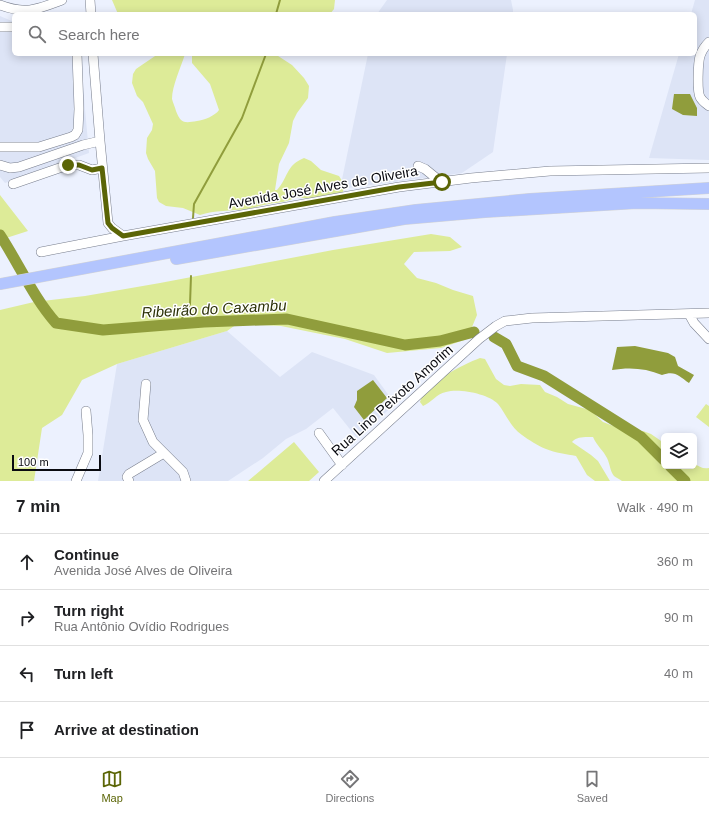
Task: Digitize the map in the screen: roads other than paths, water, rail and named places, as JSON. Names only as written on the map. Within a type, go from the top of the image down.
[{"type":"main road","points":[[0,292],[16,285],[44,279],[335,222],[416,210],[530,200],[709,188]]},
{"type":"main road","points":[[44,279],[404,219],[485,212],[637,203],[709,204]]},
{"type":"main road","points":[[0,284],[16,285]]},
{"type":"street","points":[[0,5],[18,11],[27,11],[62,0]]},
{"type":"street","points":[[90,0],[91,12]]},
{"type":"street","points":[[0,27],[12,27]]},
{"type":"street","points":[[709,42],[705,46],[700,56],[698,89],[700,98],[709,106]]},
{"type":"street","points":[[0,148],[39,147],[75,135],[78,130],[79,108],[77,56]]},
{"type":"street","points":[[94,56],[102,168],[108,223],[123,236]]},
{"type":"street","points":[[0,165],[10,168],[19,167],[83,145],[100,142]]},
{"type":"street","points":[[14,184],[68,165],[79,165],[92,170],[102,168]]},
{"type":"street","points":[[418,166],[425,169],[442,182]]},
{"type":"street","name":"Avenida José Alves de Oliveira","points":[[41,252],[399,187],[550,171],[709,168]]},
{"type":"street","name":"Rua Lino Peixoto Amorim","points":[[324,481],[479,339],[505,321],[532,318],[709,313]]},
{"type":"street","points":[[689,314],[694,323],[709,339]]},
{"type":"street","points":[[146,384],[143,420],[153,442],[184,472],[185,481]]},
{"type":"street","points":[[76,481],[88,453],[86,411]]},
{"type":"street","points":[[319,434],[342,464]]},
{"type":"street","points":[[129,481],[129,474],[164,453]]},
{"type":"waterway","points":[[277,12],[280,0]]},
{"type":"waterway","points":[[193,218],[194,204],[242,118],[265,56]]},
{"type":"waterway","name":"Ribeirão do Caxambu","points":[[0,235],[33,291],[56,323],[103,330],[204,322],[287,319],[405,345],[440,341],[474,332]]},
{"type":"waterway","points":[[179,324],[190,304],[191,276]]},
{"type":"waterway","name":"Ribeirão do Caxambu","points":[[494,337],[506,344],[517,366],[544,376],[641,437],[661,457]]},
{"type":"waterway","name":"Ribeirão do Caxambu","points":[[673,469],[685,481]]}]
